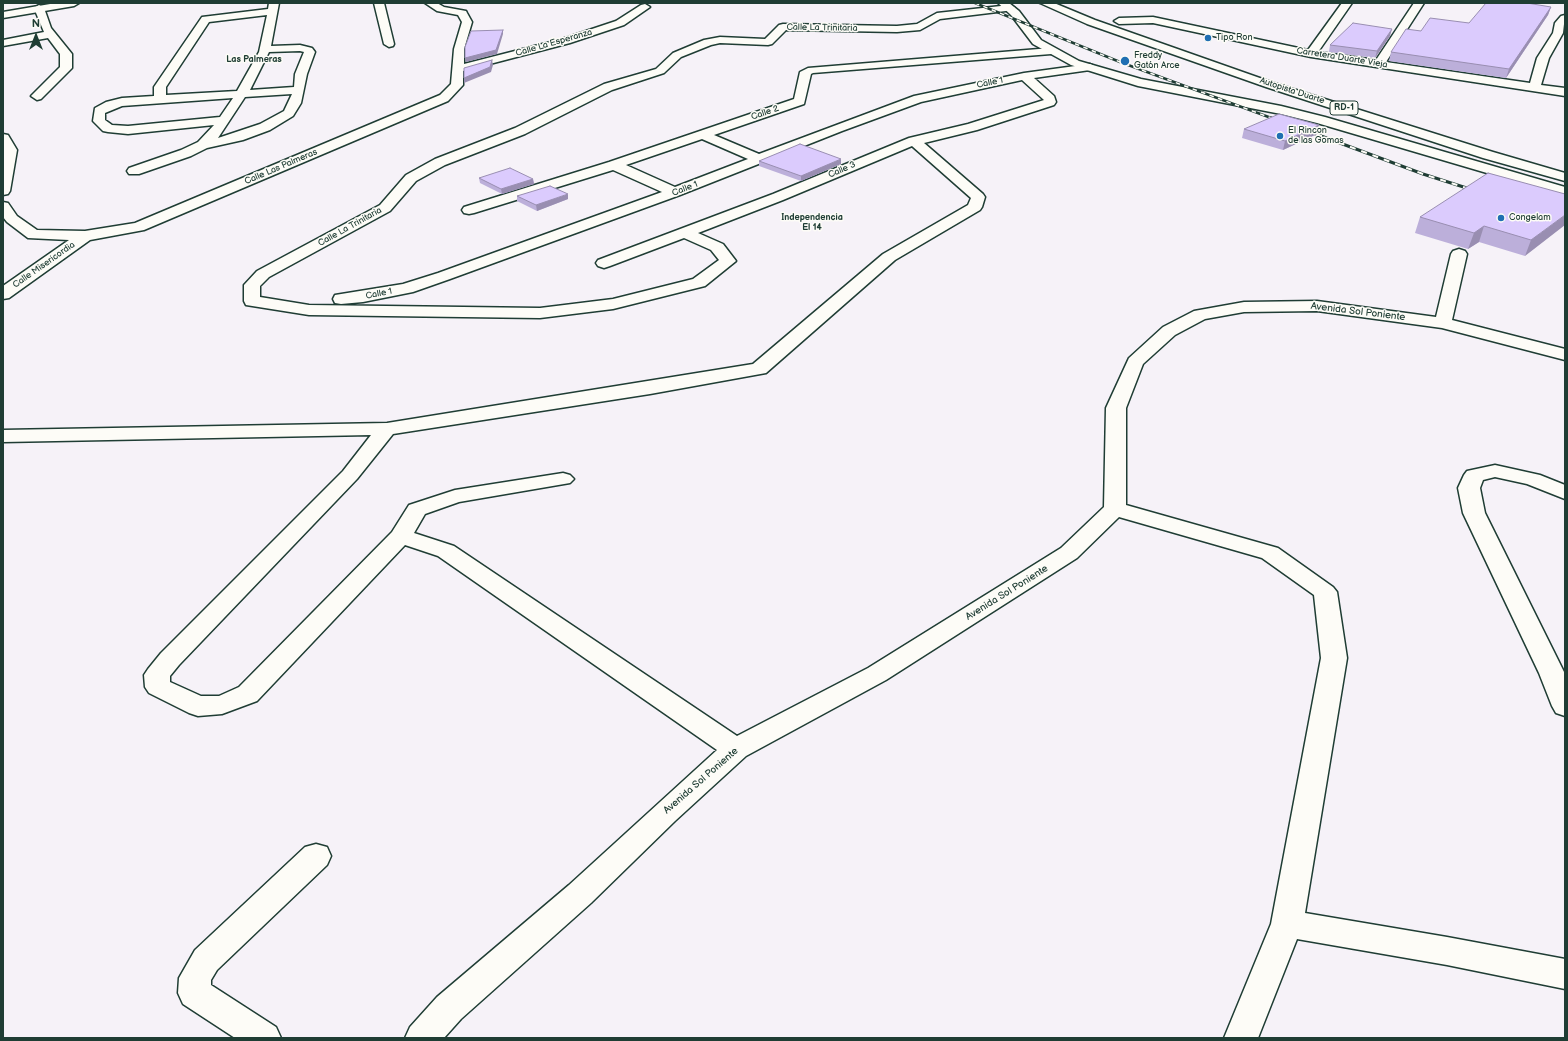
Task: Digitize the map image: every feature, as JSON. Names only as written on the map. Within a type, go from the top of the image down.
[{"type":"main road","points":[[3,15],[74,3]]},
{"type":"main road","points":[[378,3],[390,44]]},
{"type":"main road","name":"Calle Las Palmeras","points":[[3,206],[12,219],[33,235],[85,236],[139,227],[444,98],[457,85],[460,48],[467,22],[462,13],[441,9],[430,3]]},
{"type":"main road","name":"Autopista Duarte","points":[[1045,3],[1124,34],[1270,84],[1488,155],[1565,177]]},
{"type":"main road","points":[[1311,54],[1347,3]]},
{"type":"main road","points":[[1379,64],[1419,3]]},
{"type":"main road","points":[[1007,6],[1037,42],[1075,63],[1161,87],[1281,110],[1322,120],[1565,192]]},
{"type":"main road","name":"Calle La Trinitaria","points":[[683,232],[717,247],[728,261],[699,283],[613,304],[540,313],[309,310],[252,301],[252,285],[263,274],[385,208],[411,178],[440,162],[520,131],[608,87],[660,71],[677,54],[714,41],[768,42],[783,27],[897,29],[922,26],[937,16],[1007,6]]},
{"type":"main road","points":[[134,171],[186,153],[203,144],[214,134],[241,95],[265,49],[274,7],[206,19],[160,87],[160,97],[166,100]]},
{"type":"main road","name":"Calle La Esperanza","points":[[459,69],[566,41],[620,23],[645,7]]},
{"type":"main road","points":[[37,96],[66,68],[66,54],[46,28],[39,8]]},
{"type":"main road","points":[[1534,88],[1542,58],[1558,33],[1560,23],[1565,18]]},
{"type":"main road","name":"Autopista Duarte","points":[[1116,20],[1267,75],[1476,141],[1565,166]]},
{"type":"main road","name":"Carretera Duarte Vieja","points":[[1116,20],[1153,20],[1311,54],[1565,92]]},
{"type":"main road","points":[[3,43],[50,34]]},
{"type":"main road","points":[[203,144],[238,137],[265,127],[289,113],[295,103],[299,90],[301,74],[310,52],[300,48],[265,49]]},
{"type":"main road","name":"Calle 2","points":[[469,210],[614,166],[800,101],[806,72],[812,70],[1051,51]]},
{"type":"main road","name":"Calle 1","points":[[278,305],[363,297],[407,288],[675,192],[918,99],[1024,76],[1090,67]]},
{"type":"main road","name":"Calle 3","points":[[604,263],[778,197],[914,141],[972,127],[1050,102],[1050,99],[1024,76]]},
{"type":"main road","points":[[224,120],[128,130],[108,128],[99,121],[99,111],[110,105],[122,102],[299,90]]},
{"type":"main road","points":[[703,135],[760,159]]},
{"type":"main road","points":[[3,138],[10,150],[3,191]]},
{"type":"main road","points":[[3,436],[387,429],[650,388],[759,369],[889,257],[975,207],[978,197],[914,141]]},
{"type":"main road","points":[[614,166],[675,192]]},
{"type":"main road","name":"Calle Misericordia","points":[[3,294],[85,236]]},
{"type":"main road","points":[[1443,323],[1460,254]]},
{"type":"main road","name":"Avenida Sol Poniente","points":[[422,1038],[449,1008],[580,894],[665,813],[736,749],[877,674],[1069,554],[1115,509],[1116,408],[1135,362],[1169,332],[1200,315],[1244,307],[1318,306],[1443,323],[1565,354]]},
{"type":"main road","points":[[387,429],[350,475],[170,659],[156,675],[158,687],[198,706],[222,705],[248,694],[400,536],[417,510],[455,496],[562,479]]},
{"type":"main road","points":[[1565,493],[1533,479],[1495,471],[1474,475],[1469,488],[1474,513],[1552,673],[1565,706]]},
{"type":"main road","points":[[1115,509],[1270,552],[1325,592],[1334,658],[1287,924],[1241,1038]]},
{"type":"main road","points":[[400,536],[446,551],[736,749]]},
{"type":"main road","points":[[264,1038],[195,993],[195,978],[206,960],[316,856]]},
{"type":"main road","points":[[1287,924],[1447,951],[1565,974]]},
{"type":"building","points":[[1486,3],[1527,3],[1551,7],[1509,69],[1391,52],[1406,29],[1421,31],[1430,18],[1469,23]]},
{"type":"building","points":[[1353,23],[1392,29],[1377,51],[1330,45]]},
{"type":"building","points":[[503,30],[496,50],[465,58],[465,47],[471,31]]},
{"type":"building","points":[[492,60],[490,67],[464,78],[464,68]]},
{"type":"building","points":[[1279,114],[1319,125],[1285,141],[1244,129]]},
{"type":"building","points":[[800,144],[841,159],[801,176],[759,161]]},
{"type":"building","points":[[510,168],[533,179],[501,189],[479,178]]},
{"type":"building","name":"Congelam","points":[[1488,173],[1565,194],[1565,215],[1531,240],[1484,226],[1474,233],[1420,217]]},
{"type":"building","points":[[550,186],[568,194],[536,205],[517,196]]},
{"type":"railway","points":[[975,3],[1120,62],[1274,119]]},
{"type":"railway","points":[[1274,119],[1280,121]]},
{"type":"railway","points":[[1305,130],[1423,174],[1476,191]]},
{"type":"place","name":"Tipo Ron","points":[[1208,38]]},
{"type":"place","name":"Freddy Gatón Arce","points":[[1125,61]]},
{"type":"place","name":"El Rincon de las Gomas","points":[[1280,136]]},
{"type":"place","name":"Congelam","points":[[1501,218]]},
{"type":"district","name":"Las Palmeras","points":[[254,60]]},
{"type":"district","name":"Independencia El 14","points":[[812,224]]}]
